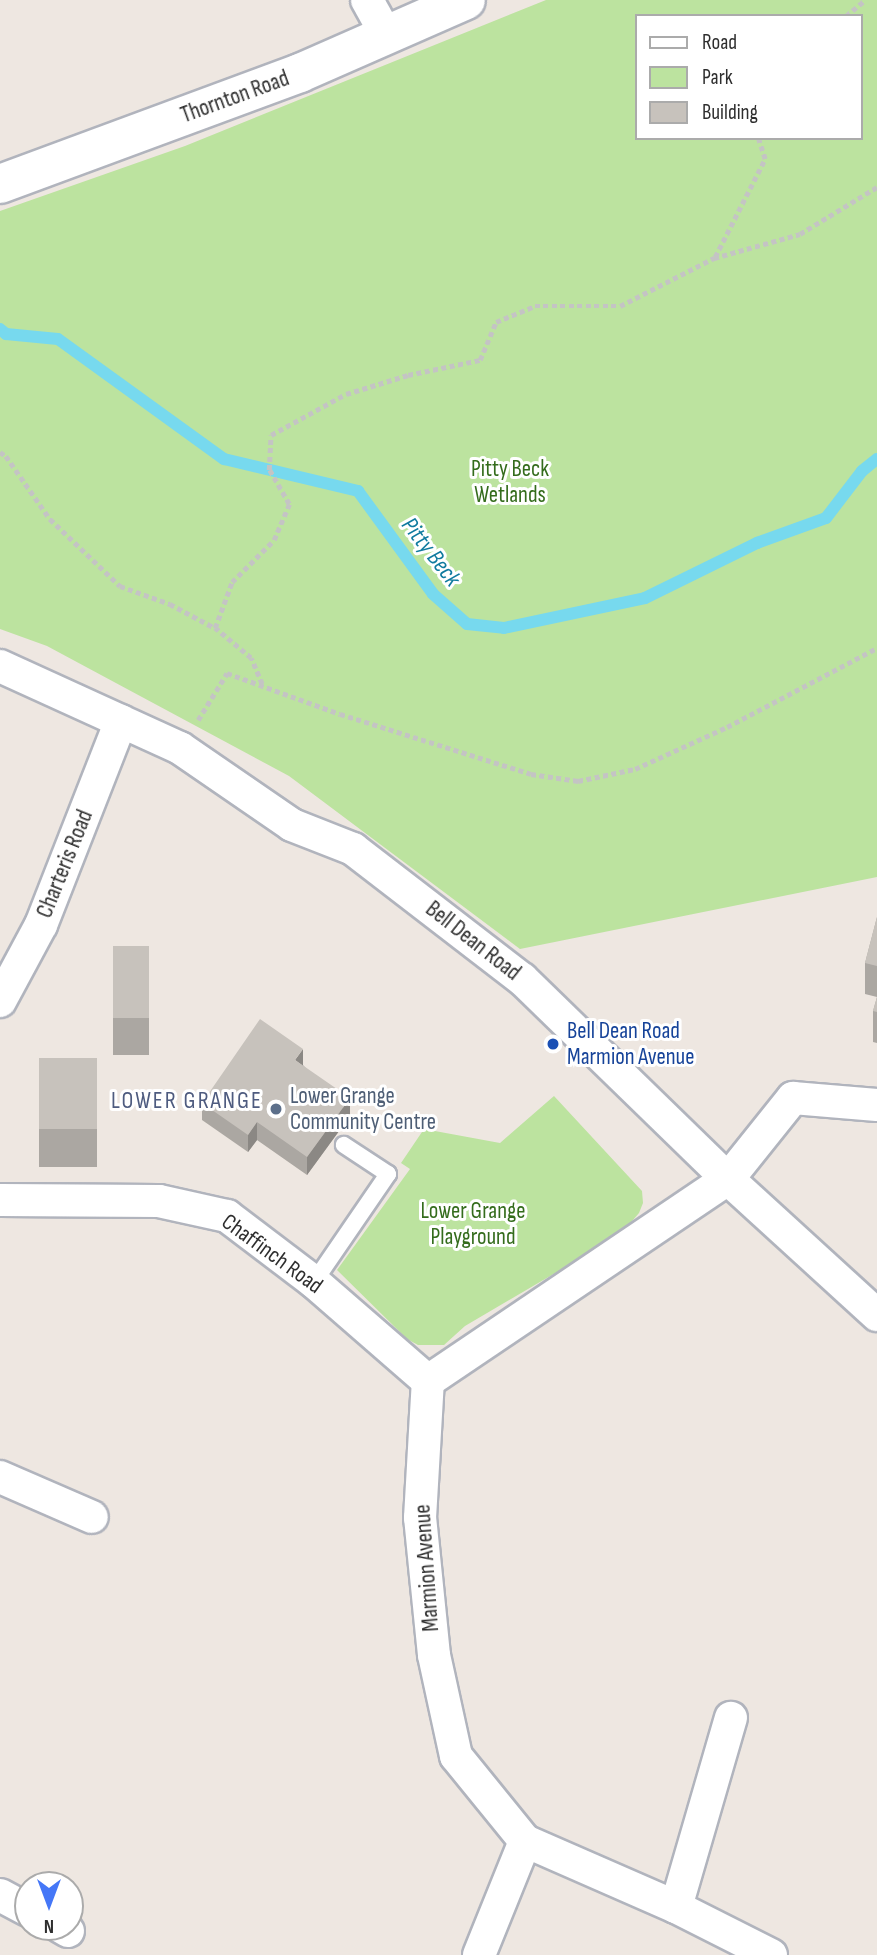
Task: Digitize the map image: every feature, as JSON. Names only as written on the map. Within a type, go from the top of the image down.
[{"type":"main road","name":"Thornton Road","points":[[0,184],[300,73],[385,33],[466,0]]},
{"type":"street","points":[[367,0],[385,33]]},
{"type":"street","name":"Bell Dean Road","points":[[0,666],[180,748],[292,825],[353,849],[522,979],[728,1179],[877,1315]]},
{"type":"street","name":"Charteris Road","points":[[0,1001],[41,925],[121,722]]},
{"type":"street","points":[[428,1381],[728,1179],[793,1098],[877,1105]]},
{"type":"street","name":"Chaffinch Road","points":[[0,1200],[159,1201],[226,1216],[314,1282],[428,1381]]},
{"type":"street","name":"Marmion Avenue","points":[[428,1381],[420,1518],[434,1656],[456,1756],[525,1841],[676,1907],[771,1955]]},
{"type":"street","points":[[0,1477],[92,1517]]},
{"type":"street","points":[[676,1907],[731,1718]]},
{"type":"street","points":[[479,1955],[525,1841]]},
{"type":"lane","points":[[314,1282],[388,1174],[344,1145]]},
{"type":"path","points":[[848,14],[865,0]]},
{"type":"path","points":[[714,258],[765,159],[759,140]]},
{"type":"path","points":[[215,628],[232,582],[274,540],[289,504],[269,470],[271,435],[346,394],[408,375],[480,360],[496,322],[535,306],[620,306],[714,258],[800,234],[877,187]]},
{"type":"path","points":[[0,452],[6,456],[50,519],[120,586],[170,604],[215,628],[251,658],[262,684]]},
{"type":"path","points":[[180,748],[227,673],[340,714],[531,774],[578,781],[635,769],[727,727],[877,648]]},
{"type":"green space","name":"Pitty Beck Wetlands","points":[[546,0],[877,0],[877,877],[520,949],[289,776],[47,646],[0,629],[0,211],[185,146]]},
{"type":"green space","name":"Lower Grange Playground","points":[[554,1096],[642,1191],[643,1203],[639,1213],[620,1235],[465,1326],[444,1345],[418,1345],[407,1339],[337,1270],[410,1169],[401,1163],[424,1129],[500,1143]]},
{"type":"building","points":[[877,917],[877,966],[865,963]]},
{"type":"building","points":[[113,946],[149,946],[149,1018],[113,1018]]},
{"type":"building","name":"Lower Grange Community Centre","points":[[260,1019],[303,1049],[295,1060],[350,1098],[307,1157],[257,1122],[248,1135],[202,1103]]},
{"type":"building","points":[[39,1058],[97,1058],[97,1129],[39,1129]]},
{"type":"waterway","name":"Pitty Beck","points":[[0,329],[6,334],[58,339],[224,459],[358,491],[433,594],[467,624],[504,628],[645,598],[757,543],[826,518],[862,471],[877,459]]},
{"type":"place","name":"Bell Dean Road Marmion Avenue","points":[[553,1044]]},
{"type":"place","name":"Lower Grange Community Centre","points":[[276,1109]]},
{"type":"district","name":"LOWER GRANGE","points":[[187,1101]]}]
